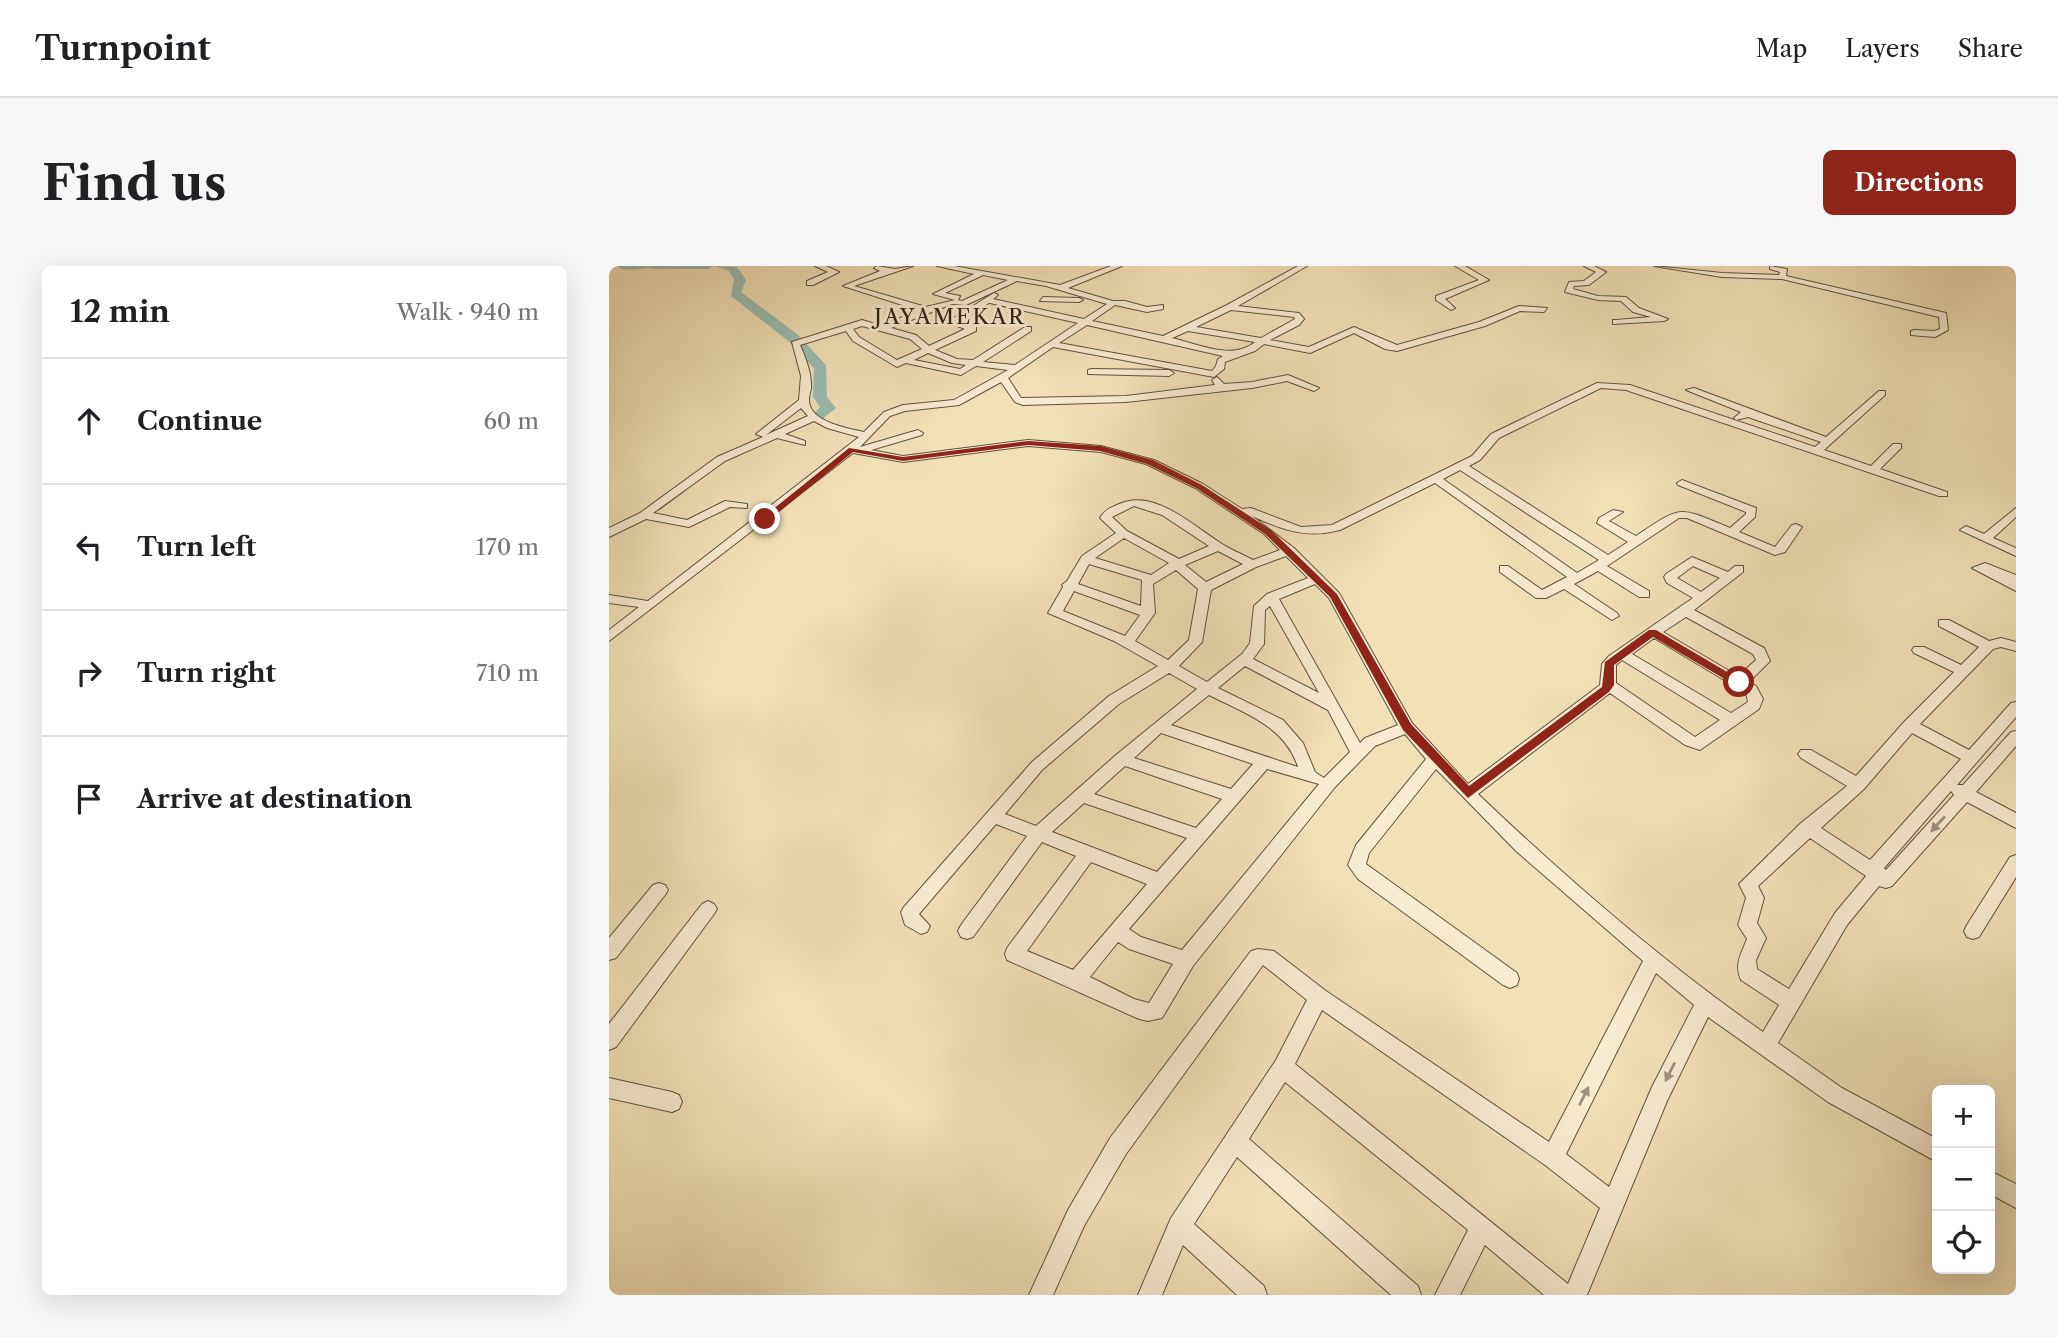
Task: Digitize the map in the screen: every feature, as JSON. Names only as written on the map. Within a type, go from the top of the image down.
[{"type":"street","points":[[810,283],[835,272],[819,266]]},
{"type":"street","points":[[869,266],[896,271],[909,266]]},
{"type":"street","points":[[941,266],[1060,288],[1113,303]]},
{"type":"street","points":[[1095,266],[1108,271]]},
{"type":"street","points":[[1060,288],[1118,266]]},
{"type":"street","points":[[1164,339],[1230,307],[1303,266]]},
{"type":"street","points":[[1451,308],[1439,298],[1485,280],[1459,266]]},
{"type":"street","points":[[1588,266],[1602,272],[1586,283],[1572,284],[1568,290],[1598,298],[1623,299],[1636,310],[1649,311],[1664,319],[1616,322]]},
{"type":"street","points":[[1658,266],[1729,275],[1782,277],[1943,315],[1944,330],[1935,334],[1914,333]]},
{"type":"street","points":[[1729,275],[1738,266]]},
{"type":"street","points":[[1774,266],[1774,269],[1784,271],[1782,277]]},
{"type":"street","points":[[888,270],[847,286],[926,310]]},
{"type":"street","points":[[884,328],[951,302],[958,298],[937,294],[980,274]]},
{"type":"street","points":[[951,302],[963,303],[991,288],[999,289],[1016,279]]},
{"type":"street","points":[[849,329],[856,340],[893,363],[908,361],[973,331],[951,322],[990,301],[995,295],[981,293]]},
{"type":"street","points":[[1043,299],[1073,301],[1088,296]]},
{"type":"street","points":[[990,301],[1231,355]]},
{"type":"street","points":[[609,637],[855,450],[866,435],[894,411],[948,406],[1003,377],[1113,303],[1122,301],[1150,311],[1160,307]]},
{"type":"street","points":[[1050,344],[1169,370],[1214,374],[1221,367],[1221,361],[1252,349],[1296,323],[1299,317],[1284,312],[1253,312],[1230,307]]},
{"type":"street","points":[[1188,328],[1310,349],[1356,330],[1388,347],[1397,348],[1482,324],[1519,308],[1544,310]]},
{"type":"street","points":[[866,435],[827,425],[807,410],[804,401],[806,388],[803,363],[795,344],[849,329],[859,323],[913,337],[929,351],[955,361],[1017,368]]},
{"type":"street","points":[[908,361],[956,373],[976,364],[1028,329]]},
{"type":"street","points":[[1185,392],[1189,372],[1227,335]]},
{"type":"street","points":[[1091,372],[1169,370]]},
{"type":"street","points":[[1214,374],[1221,387]]},
{"type":"street","points":[[1003,377],[1018,400],[1023,402],[1126,399],[1221,387],[1252,386],[1287,378],[1314,387]]},
{"type":"street","points":[[1227,505],[1302,532],[1317,534],[1336,528],[1476,457],[1495,436],[1600,385],[1626,387],[1943,494]]},
{"type":"street","points":[[1691,390],[1827,441]]},
{"type":"street","points":[[1816,452],[1882,393]]},
{"type":"street","points":[[747,446],[804,401]]},
{"type":"street","points":[[1731,423],[1747,413]]},
{"type":"street","points":[[609,533],[644,515],[701,473],[747,446],[815,417]]},
{"type":"street","points":[[778,419],[801,423]]},
{"type":"street","points":[[855,450],[918,433]]},
{"type":"street","points":[[775,434],[801,443]]},
{"type":"street","points":[[855,450],[903,459],[997,444],[1028,443],[1101,449],[1150,462],[1199,486],[1268,532],[1334,596],[1348,616],[1383,687],[1407,727],[1435,759],[1522,846],[1705,1003],[1835,1095],[1932,1148]]},
{"type":"street","points":[[1872,471],[1897,446]]},
{"type":"street","points":[[1460,465],[1604,563],[1644,594]]},
{"type":"street","points":[[1436,479],[1571,581],[1612,616]]},
{"type":"street","points":[[1682,483],[1752,510],[1751,515],[1731,533]]},
{"type":"street","points":[[644,515],[689,524],[724,504],[743,506]]},
{"type":"street","points":[[1205,588],[1177,564],[1123,534],[1106,516],[1128,504],[1142,504],[1164,513],[1217,547],[1252,565]]},
{"type":"street","points":[[1991,541],[2016,511]]},
{"type":"street","points":[[1617,512],[1603,520],[1603,523],[1637,542]]},
{"type":"street","points":[[1504,569],[1541,595],[1604,563],[1677,514],[1775,551],[1781,549],[1796,527]]},
{"type":"street","points":[[1991,541],[2016,524]]},
{"type":"street","points":[[1966,530],[2016,551]]},
{"type":"street","points":[[1123,534],[1086,559],[1068,585],[1055,613],[1127,643],[1287,731],[1306,762],[1308,775]]},
{"type":"street","points":[[1127,643],[1148,612],[1145,587],[1151,579],[1177,564],[1217,547]]},
{"type":"street","points":[[1205,588],[1252,565],[1290,551]]},
{"type":"street","points":[[1086,559],[1151,579]]},
{"type":"street","points":[[1609,685],[1609,664],[1685,611],[1702,598],[1734,573],[1692,561],[1670,577],[1702,598]]},
{"type":"street","points":[[2016,579],[1985,567],[1978,568],[2016,587]]},
{"type":"street","points":[[967,931],[1038,834],[1121,759],[1244,660],[1257,644],[1257,614],[1272,597],[1316,579]]},
{"type":"street","points":[[1068,585],[1148,612]]},
{"type":"street","points":[[921,926],[911,919],[910,912],[1037,766],[1114,700],[1171,666],[1197,639],[1205,588]]},
{"type":"street","points":[[1272,597],[1358,753]]},
{"type":"street","points":[[609,599],[650,606]]},
{"type":"street","points":[[1685,611],[1759,651],[1763,661],[1739,682]]},
{"type":"street","points":[[1944,623],[1988,646]]},
{"type":"street","points":[[1609,685],[1689,741],[1700,744],[1754,705],[1755,699],[1751,690],[1653,632]]},
{"type":"street","points":[[1792,1002],[1748,974],[1747,960],[1756,938],[1747,925],[1755,898],[1748,884],[1807,828],[1858,785],[1910,725],[1988,646],[2001,642],[2016,647]]},
{"type":"street","points":[[1919,650],[1965,672]]},
{"type":"street","points":[[1622,654],[1731,720]]},
{"type":"street","points":[[1244,660],[1334,707]]},
{"type":"street","points":[[1468,793],[1609,685]]},
{"type":"street","points":[[1765,1047],[1841,919],[1948,785],[2013,715]]},
{"type":"street","points":[[1910,725],[1971,758]]},
{"type":"street","points":[[1159,727],[1329,783]]},
{"type":"street","points":[[1087,854],[1014,954],[1099,988],[1140,1013],[1148,1014],[1155,1011],[1186,960],[1329,783],[1358,753],[1386,733],[1407,727]]},
{"type":"street","points":[[1878,876],[1966,793],[2016,736]]},
{"type":"street","points":[[1806,754],[1858,785]]},
{"type":"street","points":[[1121,759],[1235,797]]},
{"type":"street","points":[[1435,759],[1362,850],[1357,865],[1364,874],[1510,979]]},
{"type":"street","points":[[1076,980],[1265,761]]},
{"type":"street","points":[[1948,785],[2016,821]]},
{"type":"street","points":[[1081,796],[1200,836]]},
{"type":"street","points":[[994,817],[1159,881]]},
{"type":"street","points":[[1807,828],[1878,876]]},
{"type":"street","points":[[1973,931],[2016,862]]},
{"type":"street","points":[[609,951],[659,890]]},
{"type":"street","points":[[609,1040],[708,909]]},
{"type":"street","points":[[1116,932],[1135,943],[1186,960]]},
{"type":"street","points":[[1041,1295],[1076,1218],[1118,1146],[1258,957],[1267,957],[1319,997],[1553,1157],[1614,1205]]},
{"type":"street","points":[[1553,1157],[1653,960]]},
{"type":"street","points":[[1150,1295],[1179,1226],[1283,1067],[1319,997]]},
{"type":"street","points":[[1575,1295],[1659,1094],[1705,1003]]},
{"type":"street","points":[[1283,1067],[1562,1295]]},
{"type":"street","points":[[609,1088],[672,1102]]},
{"type":"street","points":[[1234,1140],[1409,1295]]},
{"type":"street","points":[[1995,1185],[2016,1197]]},
{"type":"street","points":[[1179,1226],[1255,1295]]},
{"type":"street","points":[[1447,1295],[1482,1227]]},
{"type":"waterway","points":[[622,266],[643,266]]},
{"type":"waterway","points":[[654,266],[708,266]]},
{"type":"waterway","points":[[721,266],[733,269],[740,280],[735,293],[803,346],[821,368],[820,397],[828,408],[820,416]]},
{"type":"waterway","points":[[659,509],[686,489]]},
{"type":"district","name":"JAYAMEKAR","points":[[950,317]]},
{"type":"route","points":[[765,519],[851,450],[877,457],[903,459],[997,444],[1028,443],[1101,449],[1150,462],[1199,486],[1268,532],[1334,596],[1348,616],[1383,687],[1407,727],[1468,793],[1605,689],[1609,685],[1609,664],[1653,632],[1739,682]]}]
